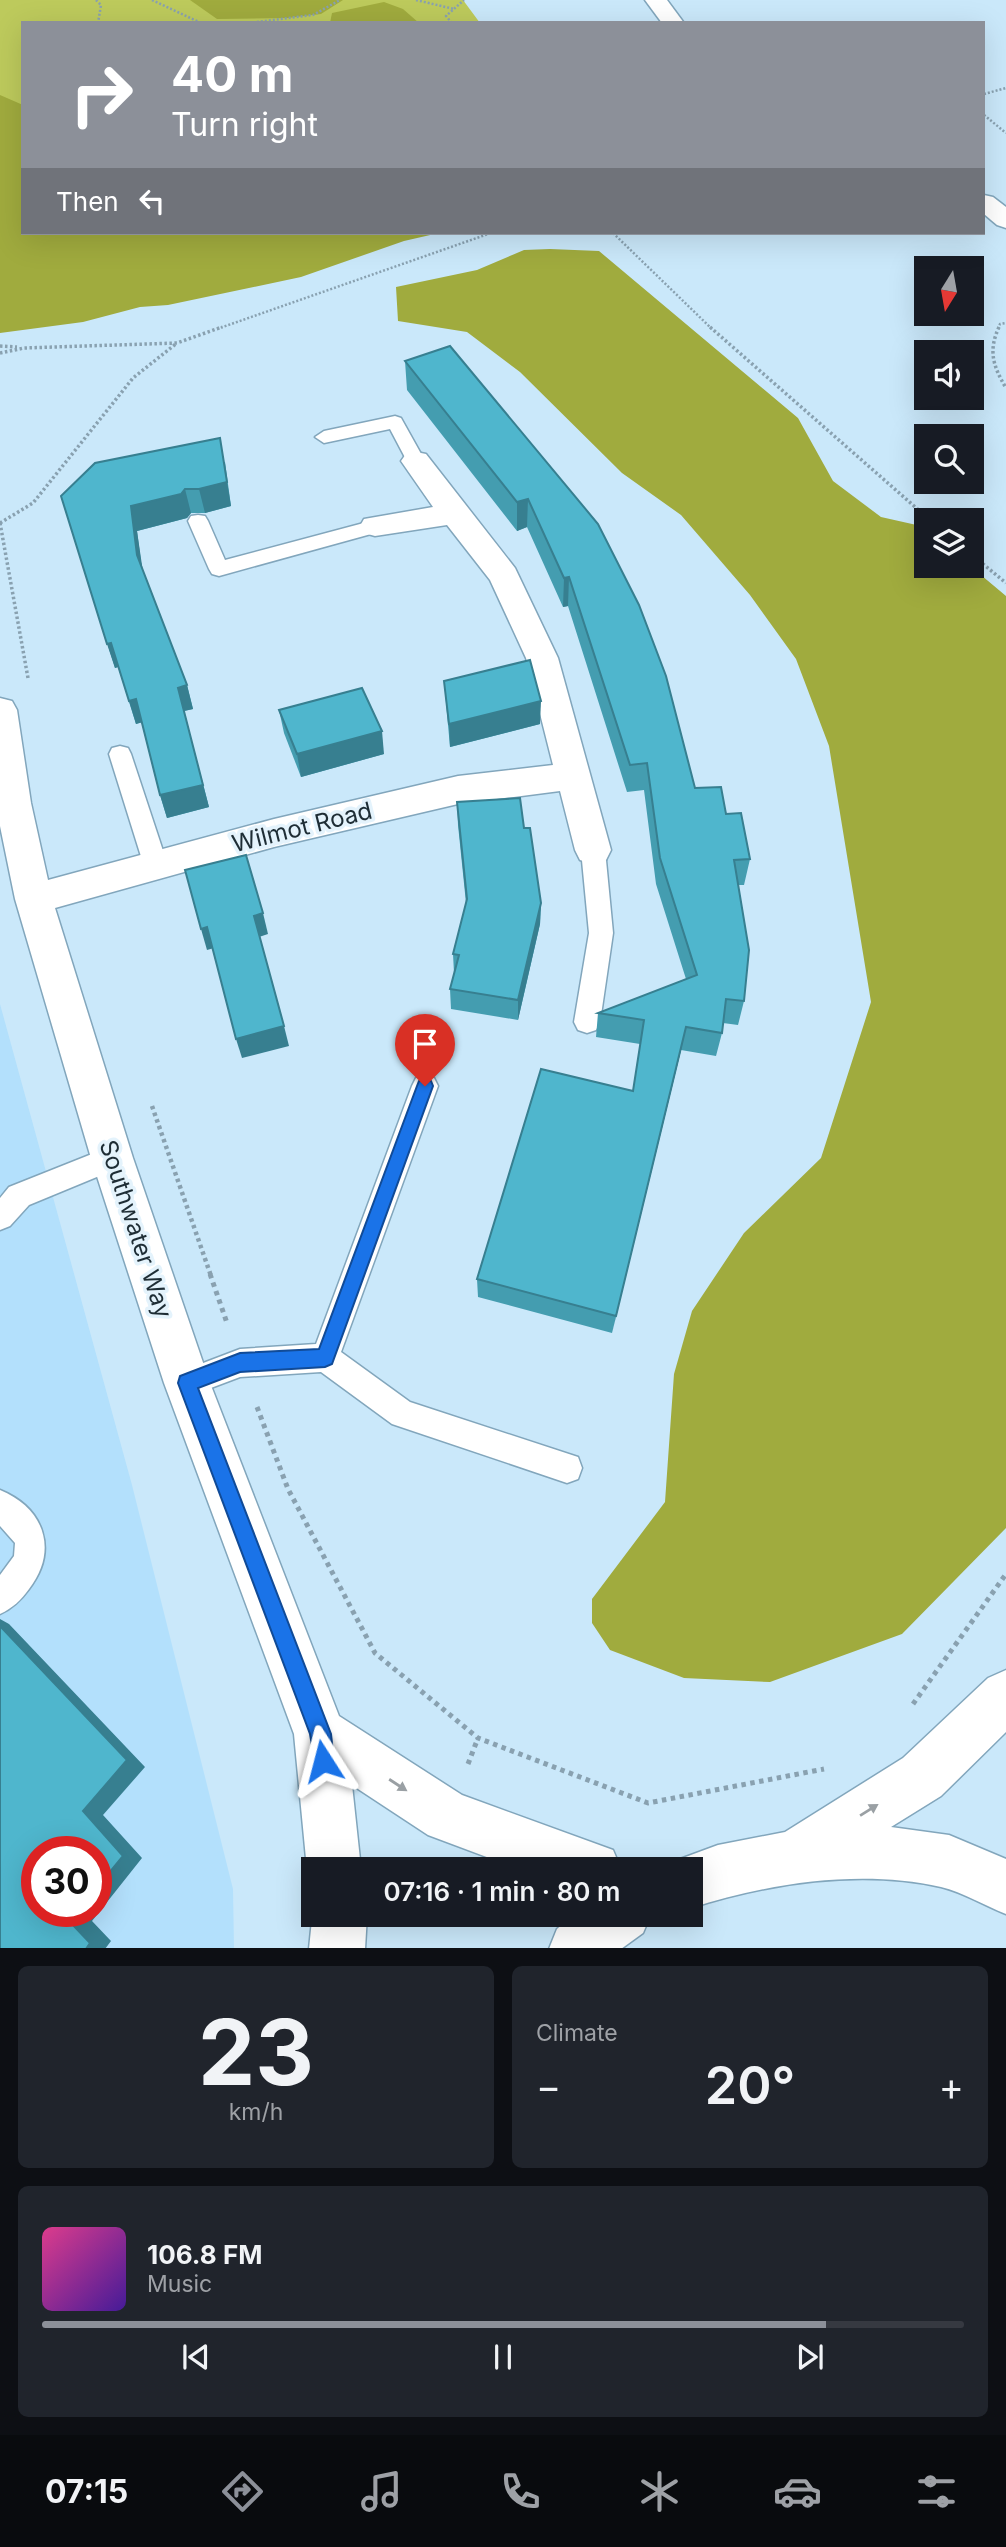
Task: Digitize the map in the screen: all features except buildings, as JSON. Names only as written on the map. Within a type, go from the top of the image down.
[{"type":"street","points":[[656,0],[672,21]]},
{"type":"street","points":[[985,203],[1006,220]]},
{"type":"street","points":[[416,461],[504,576],[542,659],[593,850]]},
{"type":"street","points":[[375,526],[454,514]]},
{"type":"street","name":"Southwater Way","points":[[15,697],[13,803],[34,898],[112,1158],[187,1383],[320,1734],[333,1857]]},
{"type":"street","name":"Wilmot Road","points":[[34,898],[274,832],[458,790],[574,776]]},
{"type":"street","points":[[791,1859],[922,1777],[1006,1696]]},
{"type":"street","points":[[320,1734],[446,1816],[560,1857]]},
{"type":"street","points":[[703,1877],[726,1868],[865,1853],[942,1860],[1006,1887]]},
{"type":"street","points":[[337,1948],[338,1927]]},
{"type":"street","points":[[577,1948],[604,1927]]},
{"type":"lane","points":[[324,438],[395,422],[416,461]]},
{"type":"lane","points":[[198,521],[219,569],[375,526]]},
{"type":"lane","points":[[120,754],[156,866]]},
{"type":"lane","points":[[587,1022],[601,933],[593,850]]},
{"type":"lane","points":[[325,1358],[425,1086]]},
{"type":"lane","points":[[0,1217],[19,1196],[112,1158]]},
{"type":"lane","points":[[187,1383],[240,1363],[325,1358],[402,1414],[567,1468]]},
{"type":"lane","points":[[0,1505],[28,1533],[32,1552],[22,1573],[0,1598]]},
{"type":"path","points":[[96,0],[101,5],[98,21]]},
{"type":"path","points":[[152,0],[197,21]]},
{"type":"path","points":[[265,21],[313,15],[340,0]]},
{"type":"path","points":[[416,0],[454,9]]},
{"type":"path","points":[[450,21],[446,16],[464,0]]},
{"type":"path","points":[[985,94],[1006,88]]},
{"type":"path","points":[[985,116],[1006,132]]},
{"type":"path","points":[[0,346],[24,348],[177,343],[485,235]]},
{"type":"path","points":[[615,235],[698,315],[916,508]]},
{"type":"path","points":[[1006,323],[1000,324],[991,344],[991,363],[1006,388]]},
{"type":"path","points":[[15,697],[0,523],[33,503],[133,378],[177,343]]},
{"type":"path","points":[[0,353],[24,348]]},
{"type":"path","points":[[984,565],[1006,583]]},
{"type":"shaded area","points":[[0,1004],[132,1485],[233,1889],[234,1948],[0,1948]]},
{"type":"green space","points":[[0,0],[463,0],[479,21],[21,21],[23,235],[0,331]]},
{"type":"green space","points":[[190,0],[343,0],[321,14],[288,18],[217,19]]},
{"type":"green space","points":[[384,2],[403,9],[417,21],[330,21],[332,13]]},
{"type":"green space","points":[[0,95],[21,104],[21,235],[430,235],[404,241],[301,277],[168,305],[140,307],[83,322],[0,333]]},
{"type":"green space","points":[[524,250],[599,251],[798,418],[833,481],[881,517],[914,524],[914,578],[984,578],[1006,596],[1006,1528],[902,1634],[770,1682],[684,1678],[610,1650],[592,1623],[592,1599],[665,1502],[674,1374],[692,1311],[744,1233],[821,1158],[871,1002],[829,746],[796,659],[750,595],[681,515],[622,473],[520,372],[467,332],[398,321],[396,287],[477,270]]},
{"type":"route","points":[[323,1761],[320,1734],[187,1383],[240,1363],[325,1358],[425,1086]]}]
